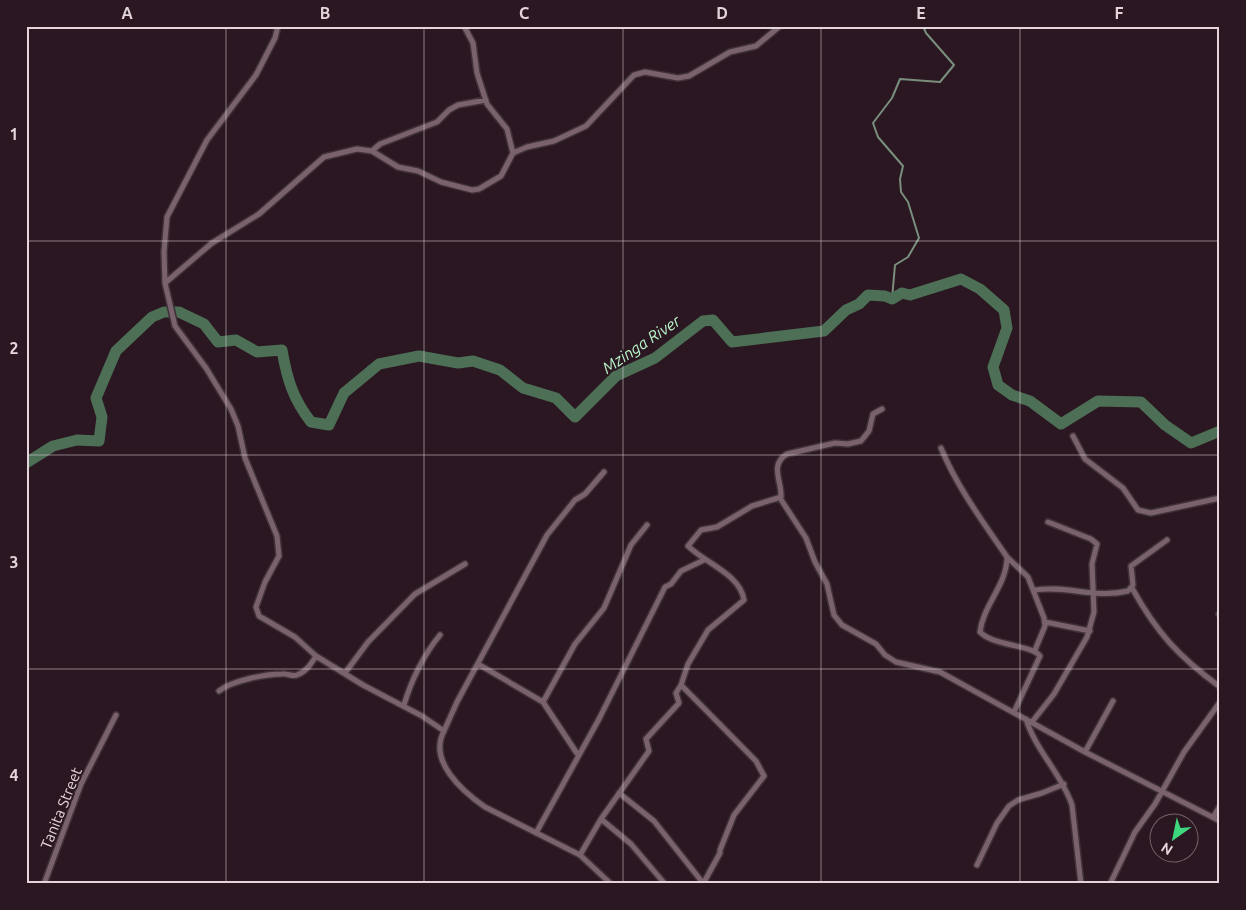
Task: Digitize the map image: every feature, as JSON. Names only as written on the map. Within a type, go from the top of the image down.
[{"type":"street","points":[[278,26],[275,38],[256,75],[207,140],[167,217],[164,252],[165,283],[173,320],[231,409],[238,426],[245,458],[278,536],[279,556],[265,582],[256,607],[258,616],[295,637],[316,656],[444,731]]},
{"type":"street","points":[[464,26],[473,43],[478,73],[486,100],[507,129],[513,153]]},
{"type":"street","points":[[165,283],[212,243],[259,214],[324,158],[357,149],[372,151],[398,167],[418,171],[441,182],[472,190],[479,189],[501,176],[513,153],[527,146],[554,141],[586,126],[634,75],[645,72],[678,78],[689,76],[730,52],[756,46],[780,26]]},
{"type":"street","points":[[372,151],[380,144],[437,122],[449,110],[458,105],[486,100]]},
{"type":"street","points":[[882,409],[873,414],[869,431],[861,441],[848,444],[835,443],[787,454],[781,457],[777,464],[776,471],[782,496],[780,498],[808,543],[815,562],[827,584],[834,615],[842,625],[876,644],[885,655],[896,662],[936,670],[1085,752],[1220,821]]},
{"type":"street","points":[[1073,436],[1085,459],[1117,482],[1134,506],[1144,513],[1220,498]]},
{"type":"street","points":[[940,448],[944,460],[958,480],[969,504],[1007,557],[1025,572],[1035,590],[1045,622],[1035,650]]},
{"type":"street","points":[[604,472],[585,494],[575,500],[547,535],[457,702],[440,742],[442,760],[451,776],[484,807],[580,855],[611,884]]},
{"type":"street","points":[[580,855],[601,820],[649,751],[646,739],[679,703],[676,693],[681,685],[688,664],[708,630],[744,600],[736,583],[704,560],[688,545],[699,531],[717,527],[752,506],[780,498]]},
{"type":"street","points":[[1032,722],[1062,680],[1090,631],[1094,612],[1092,564],[1096,542],[1048,522]]},
{"type":"street","points":[[543,702],[576,644],[604,608],[631,545],[647,525]]},
{"type":"street","points":[[1167,540],[1131,566],[1132,588],[1163,638],[1188,663],[1220,687]]},
{"type":"street","points":[[1007,557],[1001,582],[981,624],[980,632],[1010,646],[1035,650],[1040,656],[1014,712]]},
{"type":"street","points":[[536,833],[599,718],[665,587],[671,584],[681,571],[704,560]]},
{"type":"street","points":[[345,673],[368,642],[414,594],[465,564]]},
{"type":"street","points":[[1035,590],[1063,589],[1094,595],[1120,593],[1132,588]]},
{"type":"street","points":[[1045,622],[1090,631]]},
{"type":"street","points":[[404,706],[408,690],[431,646],[440,635]]},
{"type":"street","points":[[219,691],[237,681],[246,681],[268,674],[285,673],[295,676],[303,672],[316,656]]},
{"type":"street","points":[[478,664],[543,702],[578,755]]},
{"type":"street","points":[[619,793],[654,821],[703,883],[720,853],[734,815],[764,776],[756,761],[681,685]]},
{"type":"street","points":[[1085,752],[1113,701]]},
{"type":"street","points":[[1110,884],[1135,832],[1184,752],[1220,702]]},
{"type":"street","name":"Tanita Street","points":[[44,884],[81,784],[116,715]]},
{"type":"street","points":[[1026,719],[1034,741],[1064,784],[1072,805],[1081,884]]},
{"type":"street","points":[[977,865],[992,831],[1009,806],[1018,800],[1064,784]]},
{"type":"street","points":[[1213,817],[1220,806]]},
{"type":"street","points":[[601,820],[631,844],[665,884]]},
{"type":"waterway","points":[[892,299],[895,265],[908,257],[919,238],[908,202],[901,192],[900,179],[903,166],[878,137],[873,123],[892,98],[900,79],[940,82],[954,65],[926,33],[923,26]]},
{"type":"waterway","name":"Mzinga River","points":[[26,463],[53,446],[77,440],[99,441],[102,417],[96,398],[116,351],[152,317],[164,312],[179,312],[204,324],[218,342],[236,340],[257,352],[282,350],[292,388],[311,422],[329,425],[344,393],[379,364],[419,356],[458,363],[473,361],[500,370],[523,388],[556,398],[575,417],[616,376],[655,358],[703,321],[713,320],[732,342],[824,331],[846,310],[859,304],[868,295],[885,296],[892,299],[902,293],[910,295],[961,279],[980,289],[1004,310],[1007,328],[993,367],[998,385],[1012,395],[1030,401],[1061,424],[1098,401],[1141,402],[1165,425],[1191,443],[1220,431]]}]
